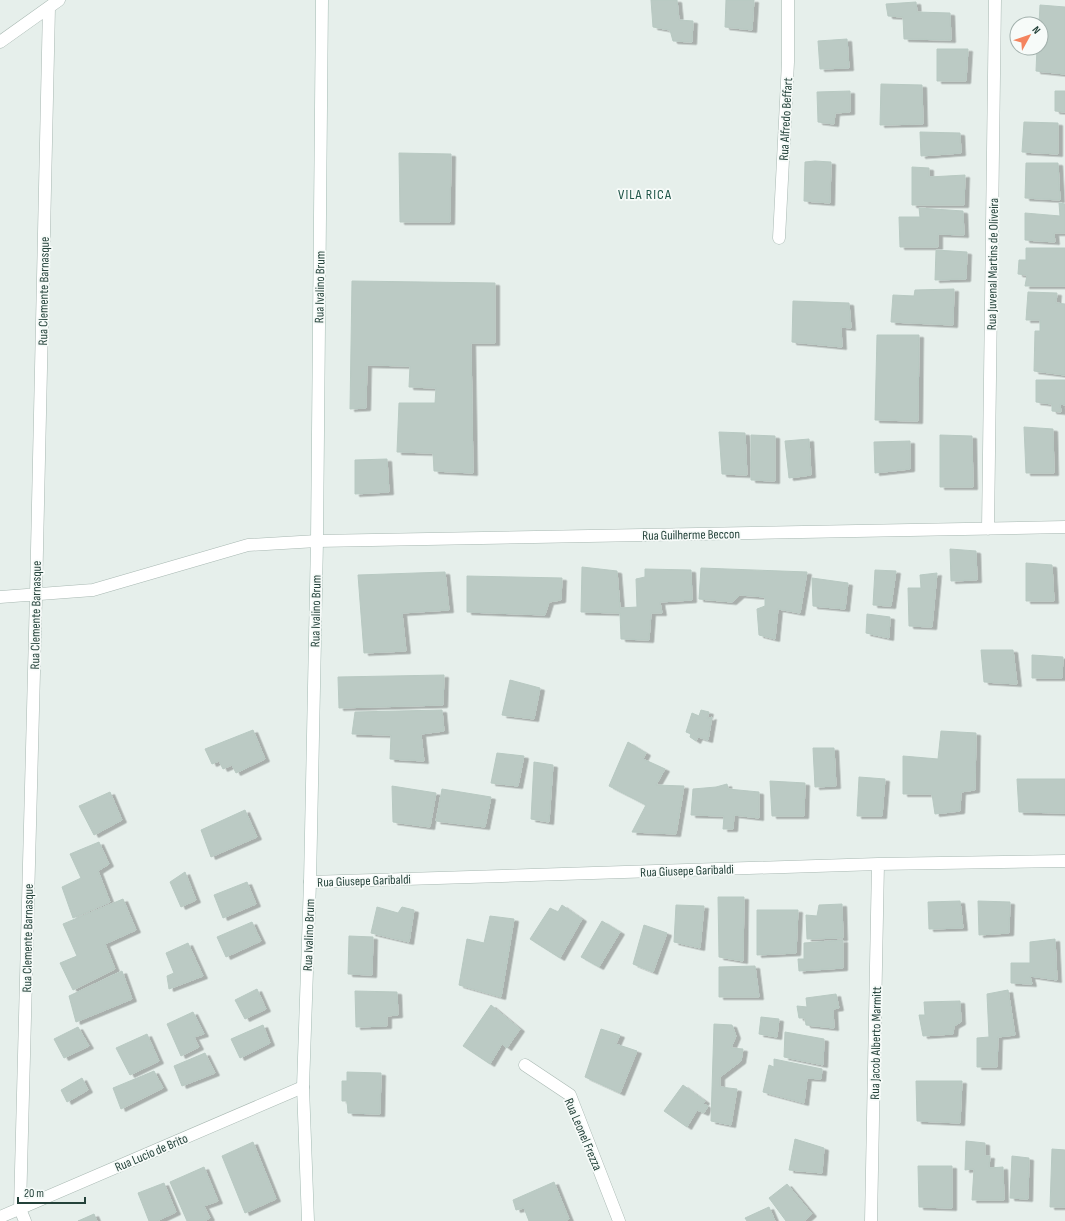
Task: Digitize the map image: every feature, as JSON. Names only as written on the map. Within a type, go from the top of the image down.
[{"type":"street","points":[[0,42],[59,0]]},
{"type":"street","name":"Rua Ivalino Brum","points":[[308,1221],[302,1087],[310,882],[317,541],[322,0]]},
{"type":"street","name":"Rua Alfredo Beffart","points":[[779,238],[788,62],[788,0]]},
{"type":"street","name":"Rua Juvenal Martins de Oliveira","points":[[988,529],[995,0]]},
{"type":"street","name":"Rua Clemente Barnasque","points":[[25,1221],[20,1209],[49,7]]},
{"type":"street","name":"Rua Guilherme Beccon","points":[[0,597],[93,590],[248,545],[317,541],[1065,527]]},
{"type":"street","name":"Rua Giusepe Garibaldi","points":[[310,882],[878,864],[1065,861]]},
{"type":"street","name":"Rua Jacob Alberto Marmitt","points":[[872,1221],[878,864]]},
{"type":"street","name":"Rua Leonel Frezza","points":[[526,1065],[570,1094],[619,1221]]},
{"type":"street","name":"Rua Lucio de Brito","points":[[0,1217],[302,1087]]},
{"type":"building","points":[[651,0],[677,0],[679,20],[693,21],[692,42],[673,41],[670,30],[653,27]]},
{"type":"building","points":[[726,0],[754,0],[752,30],[725,27]]},
{"type":"building","points":[[916,2],[917,12],[950,13],[951,40],[904,39],[903,17],[888,16],[886,4]]},
{"type":"building","points":[[1040,5],[1065,7],[1065,74],[1036,71],[1037,56],[1049,56],[1049,16],[1039,16]]},
{"type":"building","points":[[847,39],[849,68],[820,69],[818,41]]},
{"type":"building","points":[[937,49],[968,49],[966,81],[937,81]]},
{"type":"building","points":[[881,84],[922,85],[923,124],[880,125]]},
{"type":"building","points":[[850,91],[850,112],[835,113],[834,124],[818,122],[817,92]]},
{"type":"building","points":[[1055,91],[1065,91],[1065,112],[1055,111]]},
{"type":"building","points":[[1024,122],[1058,123],[1058,154],[1022,152]]},
{"type":"building","points":[[920,132],[960,133],[961,153],[921,156]]},
{"type":"building","points":[[399,153],[451,154],[450,222],[400,222]]},
{"type":"building","points":[[805,162],[831,162],[830,203],[804,201]]},
{"type":"building","points":[[1026,163],[1058,163],[1060,200],[1025,198]]},
{"type":"building","points":[[912,167],[929,168],[929,177],[965,175],[964,205],[912,205]]},
{"type":"building","points":[[1059,203],[1065,204],[1065,233],[1054,233],[1055,242],[1025,240],[1025,213],[1060,216]]},
{"type":"building","points":[[919,208],[963,211],[964,235],[938,234],[938,247],[900,247],[899,217],[920,217]]},
{"type":"building","points":[[1026,248],[1065,248],[1065,286],[1025,286],[1027,275],[1018,274],[1019,260],[1026,260]]},
{"type":"building","points":[[936,250],[967,252],[966,279],[935,280]]},
{"type":"building","points":[[352,281],[495,283],[495,343],[471,343],[473,473],[434,471],[433,453],[397,452],[399,403],[435,403],[436,388],[409,387],[410,366],[367,365],[366,408],[350,409]]},
{"type":"building","points":[[954,289],[953,325],[891,322],[893,295],[914,296],[915,290]]},
{"type":"building","points":[[1028,292],[1057,293],[1056,303],[1065,304],[1065,375],[1034,371],[1035,331],[1040,331],[1040,320],[1026,320]]},
{"type":"building","points":[[793,301],[849,303],[851,328],[841,327],[842,347],[792,342]]},
{"type":"building","points":[[877,335],[919,335],[918,421],[875,420]]},
{"type":"building","points":[[1036,380],[1065,380],[1065,405],[1060,404],[1061,412],[1052,411],[1052,404],[1036,402]]},
{"type":"building","points":[[1024,427],[1053,429],[1054,473],[1026,473]]},
{"type":"building","points":[[719,432],[745,433],[747,475],[722,474]]},
{"type":"building","points":[[751,435],[775,436],[775,481],[751,480]]},
{"type":"building","points":[[940,435],[972,436],[973,487],[940,487]]},
{"type":"building","points":[[809,439],[811,475],[789,478],[785,441]]},
{"type":"building","points":[[910,441],[910,469],[875,473],[874,442]]},
{"type":"building","points":[[387,459],[389,492],[355,494],[355,460]]},
{"type":"building","points":[[950,549],[976,551],[977,580],[951,581]]},
{"type":"building","points":[[1026,563],[1052,565],[1054,601],[1026,601]]},
{"type":"building","points":[[582,567],[617,571],[620,608],[637,607],[636,579],[645,577],[645,569],[691,570],[692,600],[660,602],[662,613],[651,613],[649,640],[621,639],[620,613],[581,612]]},
{"type":"building","points":[[701,568],[807,572],[800,613],[778,609],[775,639],[759,635],[757,609],[765,606],[765,597],[740,595],[732,602],[699,599]]},
{"type":"building","points":[[875,570],[896,571],[891,606],[873,605]]},
{"type":"building","points":[[445,572],[449,610],[402,613],[406,651],[364,653],[358,575]]},
{"type":"building","points":[[937,573],[932,627],[909,626],[908,588],[921,588],[920,575]]},
{"type":"building","points":[[467,576],[562,578],[561,600],[549,602],[545,615],[467,612]]},
{"type":"building","points":[[812,578],[848,583],[845,609],[813,606]]},
{"type":"building","points":[[867,614],[890,617],[889,638],[866,633]]},
{"type":"building","points":[[981,650],[1013,650],[1017,684],[984,682]]},
{"type":"building","points":[[1032,655],[1063,657],[1062,678],[1032,678]]},
{"type":"building","points":[[444,675],[443,705],[339,708],[338,677]]},
{"type":"building","points":[[510,680],[540,688],[534,719],[502,715]]},
{"type":"building","points":[[442,710],[444,731],[421,734],[424,761],[390,759],[391,735],[352,734],[355,712]]},
{"type":"building","points":[[701,710],[709,712],[707,719],[712,717],[708,740],[698,737],[696,741],[690,737],[691,734],[686,732],[692,713],[699,716]]},
{"type":"building","points":[[253,730],[265,759],[236,773],[232,765],[223,769],[219,761],[212,764],[205,749]]},
{"type":"building","points":[[941,731],[976,733],[975,790],[961,792],[960,811],[935,814],[932,794],[903,794],[903,756],[938,759]]},
{"type":"building","points":[[628,742],[646,753],[643,759],[665,769],[656,785],[684,786],[676,834],[632,832],[646,805],[609,786]]},
{"type":"building","points":[[813,748],[834,748],[836,786],[815,787]]},
{"type":"building","points":[[497,753],[524,756],[518,786],[491,783]]},
{"type":"building","points":[[534,762],[553,765],[549,822],[531,819]]},
{"type":"building","points":[[859,777],[885,779],[882,816],[857,816]]},
{"type":"building","points":[[1017,779],[1065,779],[1065,813],[1019,812]]},
{"type":"building","points":[[770,781],[805,783],[804,816],[772,816]]},
{"type":"building","points":[[727,784],[728,789],[759,792],[759,818],[734,815],[733,829],[723,829],[724,816],[691,815],[693,789],[716,787]]},
{"type":"building","points":[[392,786],[436,793],[430,827],[393,822]]},
{"type":"building","points":[[442,789],[491,797],[485,827],[436,821]]},
{"type":"building","points":[[110,792],[122,820],[94,835],[79,806]]},
{"type":"building","points":[[245,810],[257,837],[211,857],[201,830]]},
{"type":"building","points":[[99,842],[109,864],[98,871],[110,902],[73,918],[62,887],[81,878],[70,854]]},
{"type":"building","points":[[185,872],[196,900],[181,907],[170,882]]},
{"type":"building","points":[[247,882],[256,904],[223,918],[214,895]]},
{"type":"building","points":[[718,897],[744,897],[743,961],[719,957]]},
{"type":"building","points":[[123,899],[136,930],[105,944],[115,969],[73,990],[60,963],[77,956],[63,924]]},
{"type":"building","points":[[960,901],[963,928],[929,929],[928,902]]},
{"type":"building","points":[[978,901],[1010,902],[1009,933],[979,935]]},
{"type":"building","points":[[842,904],[843,938],[807,939],[806,915],[817,916],[819,905]]},
{"type":"building","points":[[562,905],[582,919],[560,958],[530,939],[550,908],[558,912]]},
{"type":"building","points":[[676,905],[704,906],[700,948],[674,942]]},
{"type":"building","points":[[377,907],[398,913],[402,907],[414,910],[409,942],[371,933]]},
{"type":"building","points":[[757,910],[798,910],[796,953],[757,955]]},
{"type":"building","points":[[490,916],[514,919],[501,997],[459,985],[467,939],[484,943]]},
{"type":"building","points":[[602,921],[620,932],[599,967],[581,957]]},
{"type":"building","points":[[252,922],[261,941],[226,957],[217,937]]},
{"type":"building","points":[[644,925],[667,933],[653,972],[633,964]]},
{"type":"building","points":[[349,936],[373,937],[372,975],[348,974]]},
{"type":"building","points":[[1055,939],[1057,980],[1030,976],[1032,984],[1011,983],[1011,963],[1030,963],[1030,942]]},
{"type":"building","points":[[843,940],[843,968],[799,971],[798,959],[804,959],[804,943]]},
{"type":"building","points":[[188,943],[203,976],[169,989],[167,976],[174,973],[166,953]]},
{"type":"building","points":[[755,966],[759,997],[719,997],[719,967]]},
{"type":"building","points":[[122,971],[132,999],[76,1022],[69,996]]},
{"type":"building","points":[[257,989],[266,1009],[245,1019],[235,1000]]},
{"type":"building","points":[[1008,990],[1015,1035],[998,1037],[997,1067],[977,1067],[977,1038],[989,1037],[987,994]]},
{"type":"building","points":[[355,991],[397,992],[398,1015],[387,1016],[387,1026],[356,1027]]},
{"type":"building","points":[[836,994],[839,1008],[833,1009],[834,1028],[806,1025],[805,1018],[799,1018],[797,1006],[807,1007],[806,998]]},
{"type":"building","points":[[960,1001],[961,1022],[954,1026],[953,1034],[923,1036],[919,1015],[925,1015],[924,1002]]},
{"type":"building","points":[[491,1005],[520,1029],[507,1048],[502,1044],[490,1064],[463,1046]]},
{"type":"building","points":[[193,1012],[204,1034],[194,1037],[199,1047],[181,1056],[167,1024]]},
{"type":"building","points":[[761,1017],[779,1019],[777,1037],[759,1034]]},
{"type":"building","points":[[714,1024],[732,1025],[736,1036],[731,1048],[743,1049],[741,1061],[720,1077],[720,1087],[737,1089],[731,1125],[711,1121]]},
{"type":"building","points":[[263,1025],[270,1043],[240,1058],[231,1039]]},
{"type":"building","points":[[78,1027],[89,1046],[64,1058],[54,1039]]},
{"type":"building","points":[[601,1029],[620,1035],[616,1044],[637,1051],[620,1093],[585,1077]]},
{"type":"building","points":[[785,1032],[824,1039],[823,1065],[784,1057]]},
{"type":"building","points":[[147,1034],[159,1061],[130,1075],[116,1048]]},
{"type":"building","points":[[205,1053],[215,1073],[182,1086],[174,1066]]},
{"type":"building","points":[[774,1059],[822,1069],[821,1079],[807,1078],[804,1103],[763,1092],[769,1065],[774,1067]]},
{"type":"building","points":[[154,1071],[163,1088],[121,1109],[113,1088]]},
{"type":"building","points":[[347,1072],[381,1073],[380,1114],[348,1113],[347,1101],[342,1101],[342,1081],[347,1081]]},
{"type":"building","points":[[82,1078],[88,1090],[67,1102],[61,1090]]},
{"type":"building","points":[[916,1081],[962,1081],[960,1123],[917,1121]]},
{"type":"building","points":[[683,1085],[705,1101],[703,1104],[708,1106],[704,1113],[697,1110],[687,1127],[664,1111]]},
{"type":"building","points":[[795,1139],[824,1148],[822,1173],[789,1170]]},
{"type":"building","points":[[966,1141],[985,1143],[985,1156],[990,1156],[989,1168],[1003,1167],[1004,1200],[972,1200],[974,1169],[965,1170]]},
{"type":"building","points":[[253,1142],[276,1199],[245,1213],[222,1156]]},
{"type":"building","points":[[1052,1149],[1065,1150],[1065,1207],[1050,1207]]},
{"type":"building","points":[[1012,1156],[1029,1158],[1028,1199],[1010,1198]]},
{"type":"building","points":[[918,1166],[952,1166],[952,1208],[919,1207]]},
{"type":"building","points":[[204,1167],[218,1201],[204,1206],[210,1218],[204,1221],[187,1221],[170,1182]]},
{"type":"building","points":[[554,1182],[569,1219],[564,1221],[529,1221],[524,1208],[516,1210],[513,1200]]},
{"type":"building","points":[[164,1183],[176,1212],[157,1221],[149,1221],[138,1193]]},
{"type":"building","points":[[787,1184],[812,1214],[804,1221],[786,1221],[769,1198]]},
{"type":"building","points":[[769,1207],[775,1221],[747,1221],[745,1218]]},
{"type":"building","points":[[94,1214],[97,1221],[78,1221]]},
{"type":"district","name":"VILA RICA","points":[[645,194]]}]
